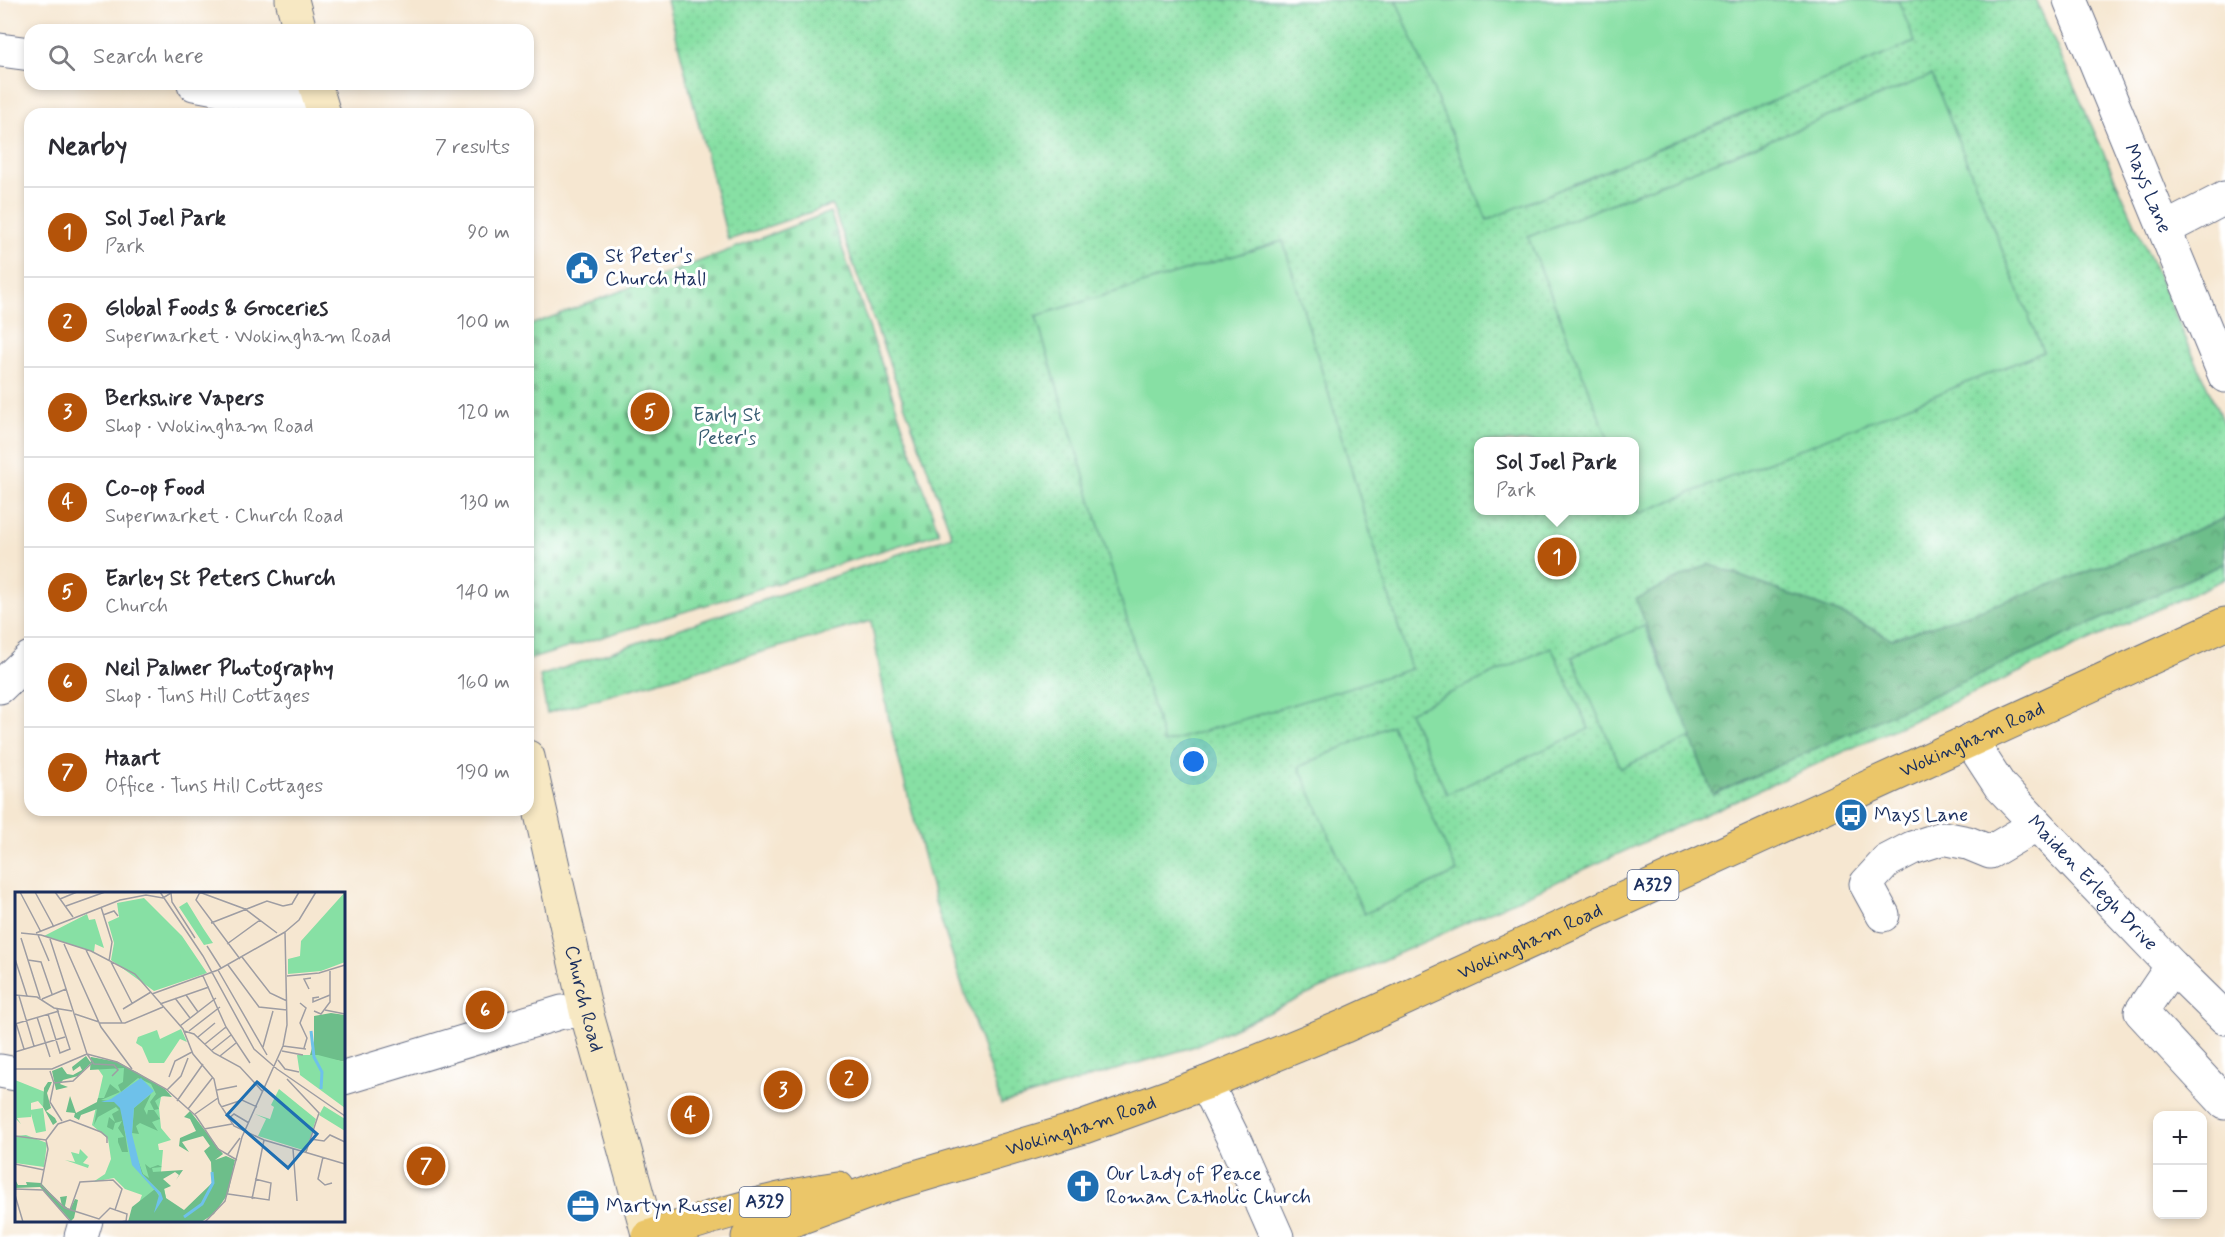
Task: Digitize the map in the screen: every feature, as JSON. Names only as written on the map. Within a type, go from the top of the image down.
[{"type":"main road","points":[[292,0],[298,24]]},
{"type":"main road","name":"Wokingham Road","points":[[748,1237],[885,1186],[1084,1127],[1206,1083],[1408,998],[2225,624]]},
{"type":"main road","name":"Church Road","points":[[534,783],[586,1011],[649,1237]]},
{"type":"main road","name":"Wokingham Road","points":[[649,1237],[751,1205],[810,1191],[847,1186],[885,1186]]},
{"type":"main road","points":[[812,1237],[865,1216],[885,1186]]},
{"type":"street","name":"Mays Lane","points":[[2070,0],[2225,376]]},
{"type":"street","points":[[0,50],[24,53]]},
{"type":"street","points":[[226,90],[291,102],[319,99]]},
{"type":"street","points":[[2164,229],[2225,198]]},
{"type":"street","points":[[0,687],[24,664]]},
{"type":"street","name":"Maiden Erlegh Drive","points":[[1970,740],[2000,786],[2172,966],[2225,1018]]},
{"type":"street","points":[[1883,915],[1866,884],[1887,861],[1912,848],[1943,838],[1968,843],[1990,852],[2036,825]]},
{"type":"street","points":[[2172,966],[2142,1012],[2225,1103]]},
{"type":"street","points":[[345,1078],[562,1012],[586,1011]]},
{"type":"street","points":[[0,1071],[15,1074]]},
{"type":"street","points":[[1206,1083],[1236,1144],[1276,1237]]},
{"type":"street","points":[[81,1237],[86,1222]]},
{"type":"green space","points":[[667,0],[2036,0],[2225,427],[2225,579],[1192,1047],[1001,1104],[936,905],[890,725],[871,621],[547,713],[540,676],[952,536],[832,205],[728,240]]},
{"type":"green space","points":[[1396,0],[1898,0],[1915,42],[1487,220]]},
{"type":"green space","points":[[1932,75],[2043,352],[1639,514],[1639,437],[1607,437],[1528,237]]},
{"type":"green space","name":"Early St Peter's","points":[[830,212],[939,533],[534,658],[534,324]]},
{"type":"green space","points":[[1283,241],[1411,669],[1164,743],[1036,316]]},
{"type":"green space","points":[[2225,518],[2225,563],[1713,795],[1636,599],[1708,564],[1845,615],[1892,639],[2060,582]]},
{"type":"green space","points":[[1644,626],[1692,737],[1621,768],[1572,657]]},
{"type":"green space","points":[[1551,647],[1589,729],[1447,794],[1409,712]]},
{"type":"green space","points":[[1392,725],[1457,872],[1364,914],[1299,767]]},
{"type":"place","name":"St Peter's Church Hall","points":[[582,268]]},
{"type":"place","name":"Earley St Peters Church","points":[[650,412]]},
{"type":"place","name":"Sol Joel Park","points":[[1557,557]]},
{"type":"place","name":"Mays Lane","points":[[1851,815]]},
{"type":"place","name":"Neil Palmer Photography","points":[[485,1010]]},
{"type":"place","name":"Global Foods & Groceries","points":[[849,1079]]},
{"type":"place","name":"Berkshire Vapers","points":[[783,1090]]},
{"type":"place","name":"Co-op Food","points":[[690,1115]]},
{"type":"place","name":"Haart","points":[[426,1166]]},
{"type":"place","name":"Our Lady of Peace Roman Catholic Church","points":[[1083,1186]]},
{"type":"place","name":"Martyn Russel","points":[[583,1206]]}]
